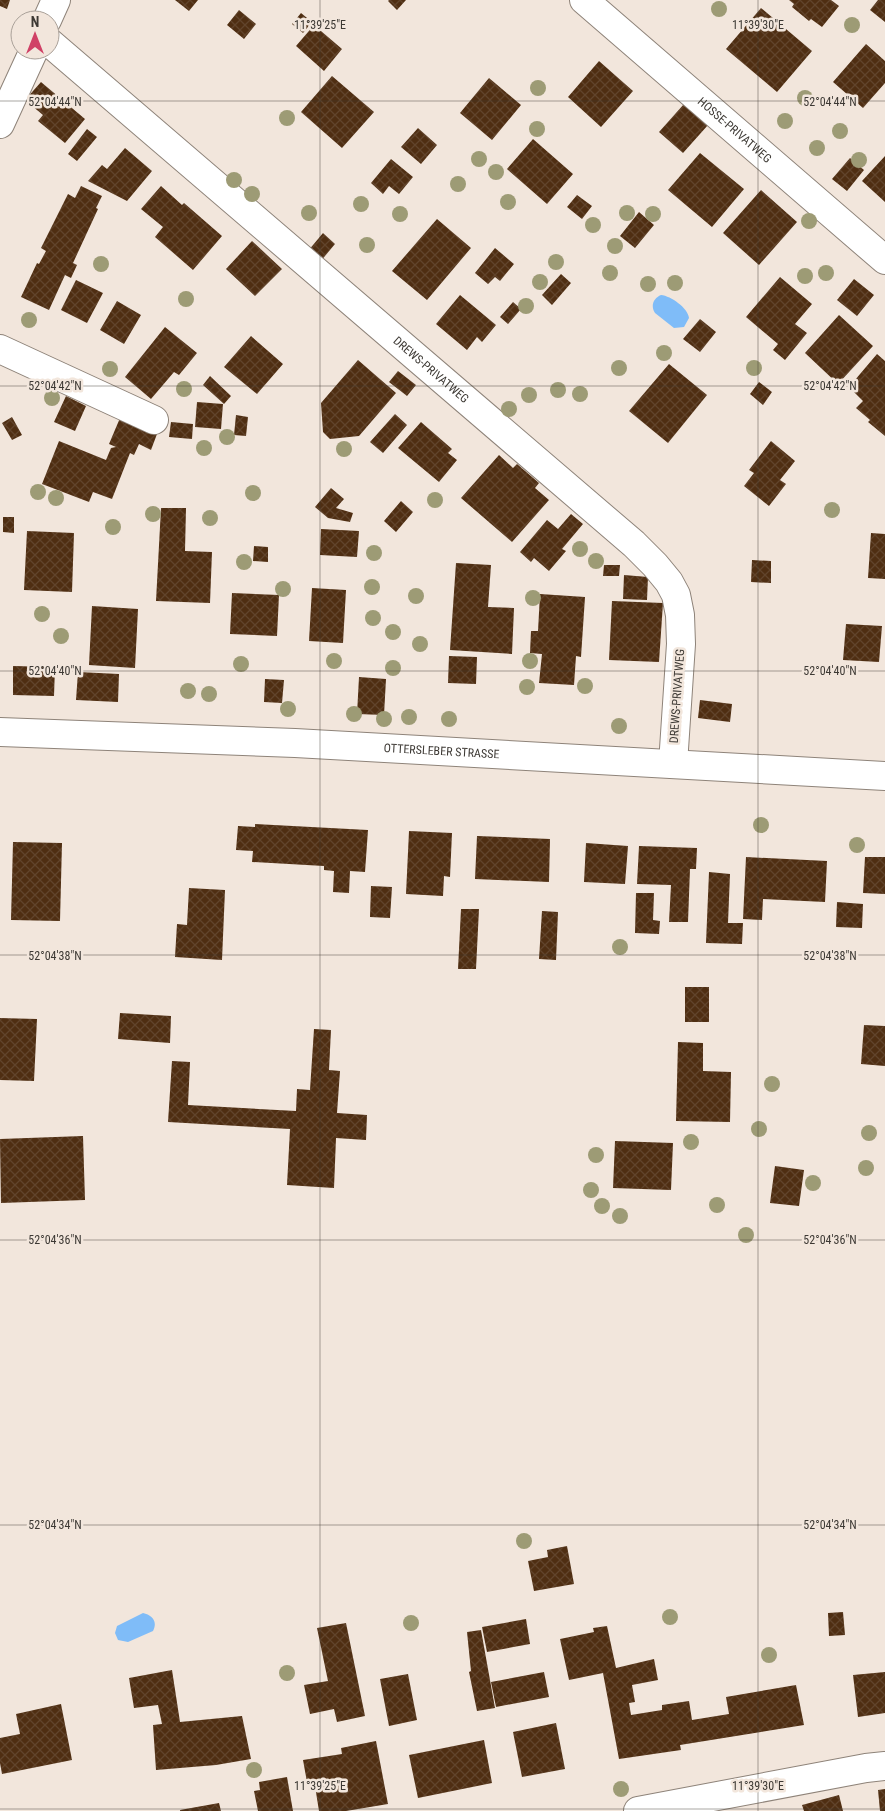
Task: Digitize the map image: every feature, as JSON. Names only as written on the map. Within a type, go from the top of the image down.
[{"type":"street","name":"HOSSE-PRIVATWEG","points":[[584,0],[885,260]]},
{"type":"street","name":"DREWS-PRIVATWEG","points":[[60,52],[634,544],[664,575],[676,595],[680,621],[673,764]]},
{"type":"street","points":[[0,124],[29,60]]},
{"type":"street","points":[[0,349],[154,420]]},
{"type":"street","name":"OTTERSLEBER STRASSE","points":[[0,732],[295,743],[885,776]]},
{"type":"street","points":[[638,1811],[885,1766]]},
{"type":"water","points":[[661,295],[674,300],[686,310],[689,318],[684,327],[674,328],[655,313],[654,302]]},
{"type":"water","points":[[143,1613],[153,1619],[155,1624],[153,1631],[128,1642],[118,1640],[115,1633],[117,1626]]},
{"type":"building","points":[[0,0],[10,0],[7,9],[0,6]]},
{"type":"building","points":[[175,0],[198,0],[189,11]]},
{"type":"building","points":[[389,0],[406,0],[397,10]]},
{"type":"building","points":[[789,0],[831,0],[839,6],[822,27],[811,19],[809,21],[792,7],[794,4]]},
{"type":"building","points":[[878,0],[885,0],[885,22],[870,10]]},
{"type":"building","points":[[761,8],[812,51],[777,92],[726,49]]},
{"type":"building","points":[[239,10],[256,24],[244,39],[227,25]]},
{"type":"building","points":[[301,13],[312,22],[303,33],[292,24]]},
{"type":"building","points":[[314,25],[342,49],[324,71],[296,46]]},
{"type":"building","points":[[866,44],[885,61],[885,83],[863,108],[833,82]]},
{"type":"building","points":[[599,61],[633,91],[601,127],[568,97]]},
{"type":"building","points":[[332,76],[374,112],[342,148],[301,112]]},
{"type":"building","points":[[489,78],[521,105],[492,140],[460,113]]},
{"type":"building","points":[[41,82],[85,119],[65,143],[38,121],[43,115],[25,100]]},
{"type":"building","points":[[684,104],[708,125],[683,153],[659,132]]},
{"type":"building","points":[[418,128],[437,145],[421,164],[401,147]]},
{"type":"building","points":[[87,129],[97,137],[77,161],[68,154]]},
{"type":"building","points":[[533,139],[573,174],[547,204],[507,169]]},
{"type":"building","points":[[125,148],[152,171],[127,201],[88,181],[102,165],[107,169]]},
{"type":"building","points":[[700,153],[744,189],[712,227],[668,190]]},
{"type":"building","points":[[885,156],[885,202],[862,181]]},
{"type":"building","points":[[850,158],[864,170],[847,191],[832,179]]},
{"type":"building","points":[[391,159],[413,177],[399,194],[389,186],[383,194],[371,183]]},
{"type":"building","points":[[81,186],[102,196],[73,263],[77,265],[71,278],[65,275],[49,310],[21,297],[37,263],[39,264],[46,251],[41,248],[68,194],[75,198]]},
{"type":"building","points":[[161,186],[222,236],[193,270],[155,237],[163,227],[141,209]]},
{"type":"building","points":[[761,190],[797,222],[759,265],[723,233]]},
{"type":"building","points":[[577,195],[592,206],[582,219],[567,207]]},
{"type":"building","points":[[639,212],[654,225],[635,248],[620,236]]},
{"type":"building","points":[[437,219],[471,248],[427,300],[392,271]]},
{"type":"building","points":[[323,233],[335,244],[320,262],[308,251]]},
{"type":"building","points":[[252,241],[282,269],[255,296],[226,269]]},
{"type":"building","points":[[495,248],[514,264],[500,281],[495,277],[488,284],[475,273]]},
{"type":"building","points":[[561,274],[571,283],[552,305],[542,295]]},
{"type":"building","points":[[780,277],[812,304],[795,324],[807,333],[785,360],[773,350],[778,344],[746,317]]},
{"type":"building","points":[[854,279],[874,295],[857,316],[837,300]]},
{"type":"building","points":[[76,280],[103,293],[87,323],[61,310]]},
{"type":"building","points":[[460,295],[496,325],[482,342],[477,337],[467,350],[436,324]]},
{"type":"building","points":[[117,301],[141,315],[124,344],[100,330]]},
{"type":"building","points":[[513,302],[521,309],[508,324],[500,317]]},
{"type":"building","points":[[839,315],[873,346],[838,384],[805,353]]},
{"type":"building","points":[[700,319],[716,332],[700,352],[683,339]]},
{"type":"building","points":[[165,327],[197,353],[179,375],[174,372],[151,399],[125,377]]},
{"type":"building","points":[[251,336],[283,364],[257,394],[224,367]]},
{"type":"building","points":[[877,354],[885,361],[885,436],[868,422],[870,420],[856,408],[863,401],[849,387]]},
{"type":"building","points":[[358,360],[396,393],[359,436],[330,439],[323,432],[321,403]]},
{"type":"building","points":[[669,364],[707,395],[668,443],[629,411]]},
{"type":"building","points":[[398,371],[416,385],[407,396],[389,382]]},
{"type":"building","points":[[210,376],[231,396],[224,404],[203,385]]},
{"type":"building","points":[[759,382],[772,392],[763,405],[750,394]]},
{"type":"building","points":[[66,396],[86,406],[75,431],[54,422]]},
{"type":"building","points":[[197,402],[223,404],[221,429],[195,427]]},
{"type":"building","points":[[395,414],[407,425],[383,453],[370,442]]},
{"type":"building","points":[[236,415],[248,417],[246,436],[234,435]]},
{"type":"building","points":[[12,417],[22,435],[12,440],[2,423]]},
{"type":"building","points":[[120,418],[157,434],[151,450],[139,444],[134,455],[130,453],[112,499],[93,492],[89,502],[42,484],[59,441],[106,460],[111,448],[116,447],[109,444]]},
{"type":"building","points":[[171,422],[193,424],[192,439],[169,437]]},
{"type":"building","points":[[421,422],[452,449],[448,453],[457,460],[439,482],[398,448]]},
{"type":"building","points":[[771,441],[795,461],[780,480],[786,484],[769,506],[744,486],[754,473],[749,470]]},
{"type":"building","points":[[499,455],[513,468],[517,464],[539,483],[535,488],[549,500],[512,542],[461,498]]},
{"type":"building","points":[[331,488],[344,499],[336,508],[353,513],[350,522],[328,518],[315,507]]},
{"type":"building","points":[[401,501],[413,512],[396,532],[384,521]]},
{"type":"building","points":[[161,508],[186,508],[185,551],[212,552],[210,603],[156,601]]},
{"type":"building","points":[[571,514],[583,524],[562,549],[566,551],[549,571],[534,558],[531,562],[520,552],[547,520],[558,529]]},
{"type":"building","points":[[3,517],[14,517],[14,533],[3,532]]},
{"type":"building","points":[[321,529],[359,531],[357,557],[320,555]]},
{"type":"building","points":[[27,531],[74,533],[72,592],[24,590]]},
{"type":"building","points":[[871,533],[885,534],[885,579],[868,578]]},
{"type":"building","points":[[254,546],[268,547],[268,562],[253,561]]},
{"type":"building","points":[[752,560],[771,561],[771,583],[751,582]]},
{"type":"building","points":[[456,563],[491,565],[488,607],[514,608],[512,654],[450,650]]},
{"type":"building","points":[[604,565],[620,565],[619,576],[603,576]]},
{"type":"building","points":[[624,575],[648,577],[647,600],[623,599]]},
{"type":"building","points":[[312,588],[346,590],[343,643],[309,641]]},
{"type":"building","points":[[232,593],[279,595],[277,636],[230,634]]},
{"type":"building","points":[[540,594],[585,597],[581,657],[576,656],[574,685],[539,683],[542,654],[530,653],[531,631],[538,631]]},
{"type":"building","points":[[612,601],[663,603],[659,662],[609,660]]},
{"type":"building","points":[[92,606],[138,609],[135,668],[89,665]]},
{"type":"building","points":[[846,624],[882,626],[879,662],[843,660]]},
{"type":"building","points":[[449,656],[477,657],[476,684],[448,683]]},
{"type":"building","points":[[13,666],[55,667],[54,696],[13,695]]},
{"type":"building","points":[[78,672],[119,674],[118,702],[76,700]]},
{"type":"building","points":[[359,677],[386,679],[384,715],[357,714]]},
{"type":"building","points":[[265,679],[284,680],[282,703],[264,702]]},
{"type":"building","points":[[700,700],[732,704],[730,722],[698,718]]},
{"type":"building","points":[[255,824],[368,830],[365,872],[350,871],[349,893],[333,892],[334,871],[324,870],[324,866],[252,862],[253,851],[236,850],[238,826],[255,827]]},
{"type":"building","points":[[409,831],[452,833],[450,877],[444,876],[443,896],[406,894]]},
{"type":"building","points":[[477,836],[550,839],[549,882],[475,879]]},
{"type":"building","points":[[13,842],[62,843],[60,921],[11,920]]},
{"type":"building","points":[[586,843],[628,846],[625,884],[584,882]]},
{"type":"building","points":[[639,846],[697,848],[696,869],[690,869],[688,922],[669,922],[671,885],[637,884]]},
{"type":"building","points":[[746,857],[827,861],[825,902],[763,899],[762,920],[743,919]]},
{"type":"building","points":[[865,857],[885,857],[885,894],[863,893]]},
{"type":"building","points":[[709,872],[730,874],[728,923],[743,923],[742,944],[706,943]]},
{"type":"building","points":[[371,886],[392,887],[390,918],[370,917]]},
{"type":"building","points":[[189,888],[225,890],[222,960],[175,957],[177,924],[187,925]]},
{"type":"building","points":[[636,893],[654,893],[653,920],[660,921],[659,934],[635,933]]},
{"type":"building","points":[[837,902],[863,904],[862,928],[836,927]]},
{"type":"building","points":[[461,909],[479,909],[476,969],[458,969]]},
{"type":"building","points":[[542,911],[558,912],[556,960],[539,959]]},
{"type":"building","points":[[685,987],[709,987],[709,1022],[685,1022]]},
{"type":"building","points":[[120,1013],[171,1016],[170,1043],[118,1039]]},
{"type":"building","points":[[0,1018],[37,1019],[34,1081],[0,1080]]},
{"type":"building","points":[[864,1025],[885,1026],[885,1066],[861,1064]]},
{"type":"building","points":[[314,1029],[331,1030],[329,1070],[340,1071],[337,1113],[367,1115],[366,1140],[336,1138],[334,1188],[287,1185],[290,1129],[168,1122],[172,1061],[190,1062],[188,1105],[296,1111],[297,1089],[310,1090]]},
{"type":"building","points":[[678,1042],[703,1043],[703,1071],[731,1072],[730,1122],[676,1121]]},
{"type":"building","points":[[83,1136],[85,1200],[1,1203],[0,1139]]},
{"type":"building","points":[[615,1141],[673,1143],[671,1190],[613,1188]]},
{"type":"building","points":[[775,1166],[804,1170],[799,1206],[770,1203]]},
{"type":"building","points":[[567,1546],[574,1584],[534,1591],[528,1561],[548,1557],[547,1550]]},
{"type":"building","points":[[843,1612],[845,1635],[829,1636],[828,1613]]},
{"type":"building","points":[[526,1619],[530,1644],[487,1652],[482,1627]]},
{"type":"building","points":[[346,1623],[365,1716],[337,1722],[334,1709],[310,1714],[304,1685],[328,1681],[317,1628]]},
{"type":"building","points":[[607,1626],[616,1668],[654,1659],[658,1680],[632,1685],[635,1702],[629,1703],[631,1715],[662,1710],[662,1705],[689,1701],[692,1720],[729,1714],[726,1697],[796,1685],[804,1725],[680,1745],[681,1750],[619,1759],[603,1673],[569,1680],[560,1639],[594,1632],[593,1628]]},
{"type":"building","points":[[481,1630],[495,1708],[477,1711],[469,1672],[471,1671],[467,1632]]},
{"type":"building","points":[[172,1670],[180,1722],[242,1716],[251,1759],[216,1765],[156,1770],[153,1725],[162,1724],[158,1705],[134,1708],[129,1678]]},
{"type":"building","points":[[544,1672],[549,1697],[496,1707],[491,1682]]},
{"type":"building","points":[[885,1672],[885,1713],[858,1717],[853,1675]]},
{"type":"building","points":[[408,1674],[417,1720],[389,1726],[380,1679]]},
{"type":"building","points":[[61,1704],[72,1760],[2,1774],[0,1738],[20,1734],[16,1714]]},
{"type":"building","points":[[556,1723],[565,1769],[522,1777],[513,1732]]},
{"type":"building","points":[[484,1740],[492,1783],[418,1798],[409,1755]]},
{"type":"building","points":[[376,1741],[388,1804],[346,1811],[319,1811],[314,1780],[307,1782],[303,1760],[342,1754],[341,1748]]},
{"type":"building","points":[[287,1777],[293,1811],[258,1811],[254,1791],[260,1790],[259,1782]]},
{"type":"building","points":[[885,1789],[885,1811],[880,1811],[878,1790]]},
{"type":"building","points":[[839,1795],[843,1811],[804,1811],[802,1805]]},
{"type":"building","points":[[219,1803],[221,1811],[180,1811],[180,1810]]}]
